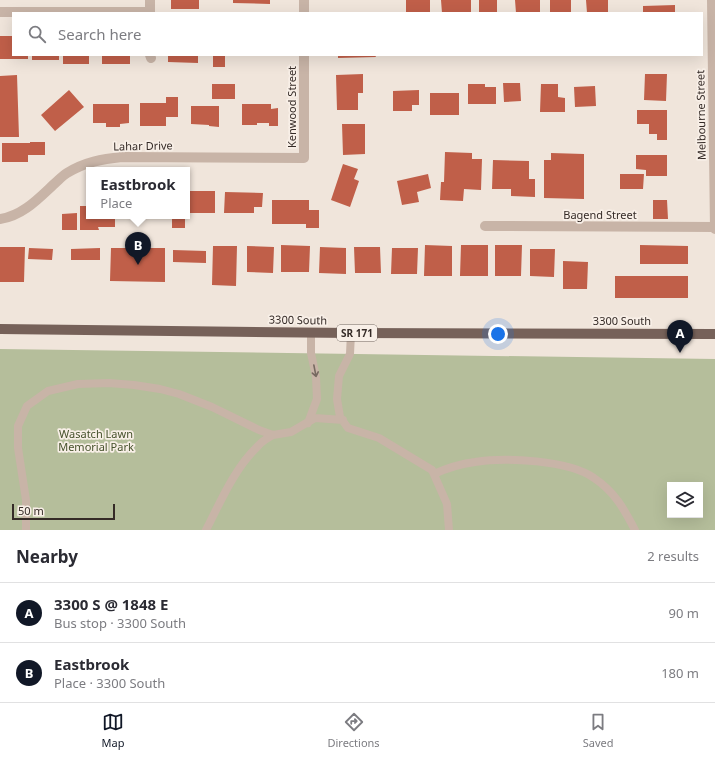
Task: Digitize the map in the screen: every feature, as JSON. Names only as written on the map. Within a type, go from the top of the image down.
[{"type":"main road","name":"3300 South","points":[[0,329],[351,333],[715,334]]},
{"type":"street","points":[[0,12],[150,12],[150,0]]},
{"type":"street","points":[[304,0],[304,12]]},
{"type":"street","name":"Melbourne Street","points":[[712,0],[715,228]]},
{"type":"street","points":[[703,47],[712,47]]},
{"type":"street","name":"Kenwood Street","points":[[304,56],[304,158]]},
{"type":"street","name":"Lahar Drive","points":[[0,219],[7,218],[25,209],[66,174],[84,164],[101,159],[122,157],[304,158]]},
{"type":"street","name":"Bagend Street","points":[[485,226],[715,228]]},
{"type":"lane","points":[[308,422],[317,400],[316,377],[311,353],[311,332]]},
{"type":"lane","points":[[351,333],[350,354],[339,376],[337,399],[340,417],[348,428],[379,438],[432,470],[447,504],[449,530]]},
{"type":"lane","points":[[26,530],[26,500],[18,448],[18,426],[27,406],[48,391],[78,384],[108,384],[160,389],[179,394],[212,407],[259,430],[273,435]]},
{"type":"lane","points":[[206,530],[231,482],[258,445],[273,435],[291,432],[315,418],[342,420]]},
{"type":"lane","points":[[434,474],[452,467],[476,462],[512,460],[574,468],[594,477],[609,490],[624,507],[635,530]]},
{"type":"green space","name":"Wasatch Lawn Memorial Park","points":[[0,349],[715,359],[715,530],[0,530]]},
{"type":"building","points":[[171,0],[199,0],[199,9],[171,9]]},
{"type":"building","points":[[233,0],[270,0],[270,4],[233,3]]},
{"type":"building","points":[[406,0],[430,0],[430,12],[406,12]]},
{"type":"building","points":[[441,0],[471,0],[471,12],[442,12]]},
{"type":"building","points":[[479,0],[497,0],[497,12],[479,12]]},
{"type":"building","points":[[515,0],[540,0],[540,12],[516,12]]},
{"type":"building","points":[[550,0],[571,0],[571,12],[550,12]]},
{"type":"building","points":[[586,0],[608,0],[608,12],[587,12]]},
{"type":"building","points":[[675,5],[675,12],[643,12],[643,6]]},
{"type":"building","points":[[0,36],[12,36],[12,56],[28,56],[28,59],[0,59]]},
{"type":"building","points":[[32,56],[59,56],[59,60],[32,60]]},
{"type":"building","points":[[63,56],[89,56],[89,64],[63,64]]},
{"type":"building","points":[[102,56],[130,56],[130,64],[102,64]]},
{"type":"building","points":[[168,56],[198,56],[198,63],[168,62]]},
{"type":"building","points":[[213,56],[225,56],[225,67],[213,67]]},
{"type":"building","points":[[338,56],[376,57],[338,58]]},
{"type":"building","points":[[363,74],[363,93],[358,93],[358,110],[337,110],[336,75]]},
{"type":"building","points":[[645,74],[667,74],[666,101],[644,100]]},
{"type":"building","points":[[17,75],[19,137],[0,137],[0,76]]},
{"type":"building","points":[[503,83],[520,83],[521,101],[504,102]]},
{"type":"building","points":[[212,84],[235,84],[235,99],[212,99]]},
{"type":"building","points":[[468,84],[485,84],[485,87],[496,87],[496,104],[468,104]]},
{"type":"building","points":[[541,84],[558,84],[558,97],[565,98],[565,112],[540,112]]},
{"type":"building","points":[[595,86],[596,106],[575,107],[574,87]]},
{"type":"building","points":[[69,90],[84,107],[55,131],[41,115]]},
{"type":"building","points":[[419,90],[419,105],[412,105],[412,111],[393,111],[393,91]]},
{"type":"building","points":[[430,93],[459,93],[459,115],[430,115]]},
{"type":"building","points":[[166,97],[178,97],[178,117],[166,117],[166,126],[140,126],[140,103],[166,103]]},
{"type":"building","points":[[93,104],[129,104],[129,123],[120,124],[120,127],[106,127],[106,123],[93,123]]},
{"type":"building","points":[[242,104],[271,104],[271,109],[278,108],[278,126],[269,126],[269,123],[242,125]]},
{"type":"building","points":[[191,106],[219,106],[219,127],[191,124]]},
{"type":"building","points":[[637,110],[667,110],[667,140],[657,140],[657,134],[649,134],[649,124],[637,124]]},
{"type":"building","points":[[342,124],[365,124],[365,154],[343,155]]},
{"type":"building","points":[[45,142],[45,155],[28,155],[28,162],[2,162],[2,143]]},
{"type":"building","points":[[445,152],[472,153],[472,159],[482,159],[481,190],[464,189],[463,201],[440,200],[441,182],[444,182]]},
{"type":"building","points":[[551,153],[584,154],[584,199],[544,198],[544,160],[551,160]]},
{"type":"building","points":[[636,155],[667,155],[667,176],[646,176],[646,170],[636,169]]},
{"type":"building","points":[[493,160],[529,161],[529,179],[535,179],[535,197],[511,196],[511,189],[492,189]]},
{"type":"building","points":[[343,164],[358,169],[354,179],[359,181],[350,207],[331,200]]},
{"type":"building","points":[[428,174],[431,188],[417,192],[419,202],[402,205],[397,181]]},
{"type":"building","points":[[620,174],[644,174],[643,189],[620,189]]},
{"type":"building","points":[[190,191],[215,191],[215,213],[190,213]]},
{"type":"building","points":[[225,192],[263,193],[262,207],[254,207],[254,213],[224,213]]},
{"type":"building","points":[[272,200],[309,200],[309,210],[319,210],[319,228],[306,228],[306,224],[272,224]]},
{"type":"building","points":[[653,200],[667,200],[668,219],[653,219]]},
{"type":"building","points":[[80,206],[86,206],[86,219],[115,219],[115,227],[98,227],[99,230],[80,230]]},
{"type":"building","points":[[77,213],[77,230],[62,230],[62,214]]},
{"type":"building","points":[[172,219],[185,219],[185,228],[172,228]]},
{"type":"building","points":[[281,245],[310,246],[309,272],[281,272]]},
{"type":"building","points":[[425,245],[452,246],[452,276],[424,276]]},
{"type":"building","points":[[461,245],[488,245],[488,276],[460,276]]},
{"type":"building","points":[[495,245],[522,245],[521,276],[495,276]]},
{"type":"building","points":[[640,245],[688,246],[688,264],[640,264]]},
{"type":"building","points":[[213,246],[237,246],[236,286],[212,285]]},
{"type":"building","points":[[247,246],[274,247],[273,273],[247,272]]},
{"type":"building","points":[[0,247],[25,247],[24,282],[0,282]]},
{"type":"building","points":[[320,247],[346,248],[346,274],[319,273]]},
{"type":"building","points":[[354,247],[380,247],[381,273],[355,273]]},
{"type":"building","points":[[29,248],[53,249],[52,260],[28,259]]},
{"type":"building","points":[[100,248],[100,260],[71,260],[71,249]]},
{"type":"building","points":[[111,248],[165,248],[165,282],[110,281]]},
{"type":"building","points":[[392,248],[418,248],[417,274],[391,274]]},
{"type":"building","points":[[530,249],[555,249],[554,277],[530,276]]},
{"type":"building","points":[[173,250],[206,251],[206,263],[173,262]]},
{"type":"building","points":[[563,261],[588,262],[587,289],[563,289]]},
{"type":"building","points":[[615,276],[688,276],[688,298],[615,298]]},
{"type":"place","name":"Eastbrook","points":[[138,265]]},
{"type":"place","name":"3300 S @ 1848 E","points":[[680,353]]}]
